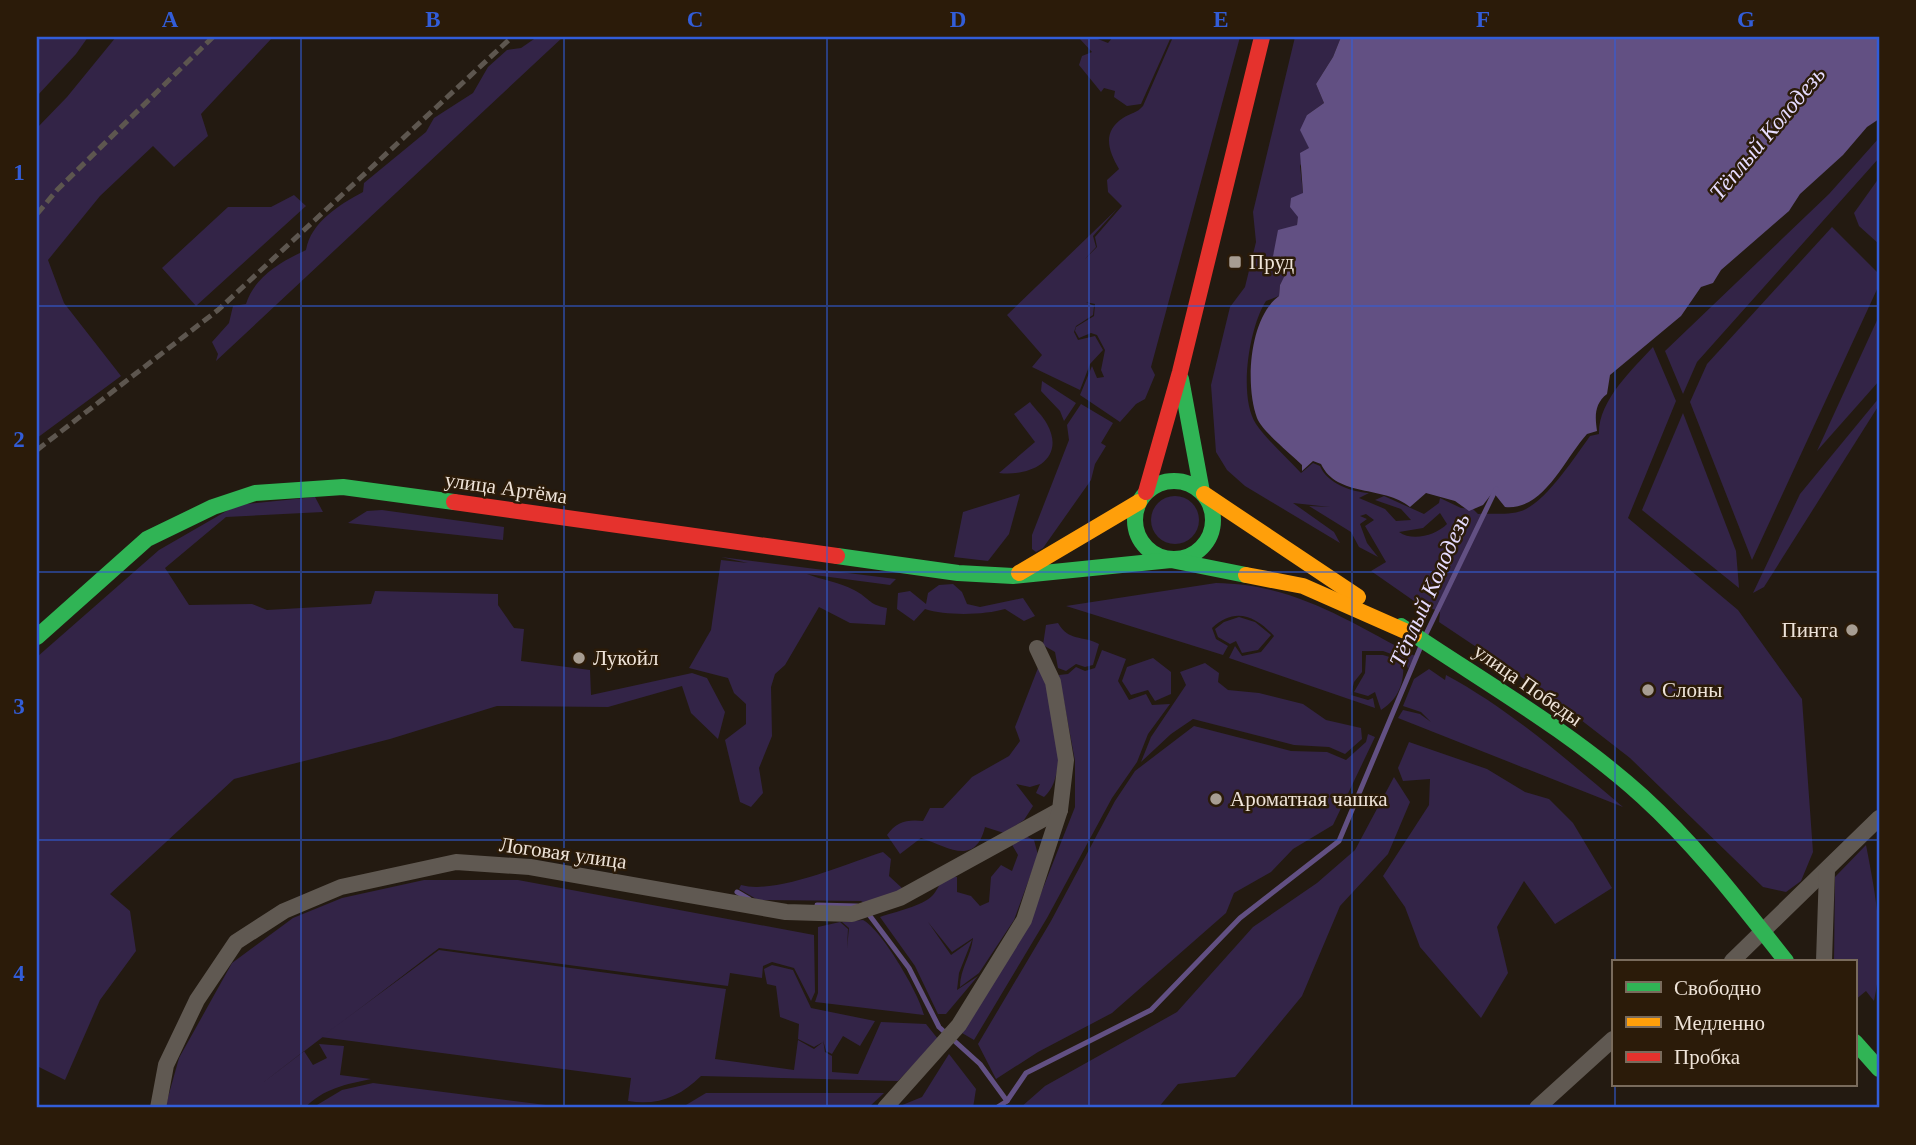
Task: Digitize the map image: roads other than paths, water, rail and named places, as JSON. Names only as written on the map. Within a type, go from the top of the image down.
[{"type":"main road","points":[[1262,37],[1180,372],[1143,497],[1135,513],[1138,537],[1157,556],[1303,586],[1413,635]]},
{"type":"main road","points":[[1171,560],[1197,553],[1206,543],[1214,517],[1203,493],[1180,372]]},
{"type":"main road","points":[[1013,576],[1168,481],[1192,485],[1203,493]]},
{"type":"main road","name":"улица Артёма","points":[[37,637],[147,539],[213,507],[255,492],[343,487],[958,573],[1013,576],[1171,560]]},
{"type":"main road","name":"улица Победы","points":[[1203,493],[1413,635],[1528,706],[1621,778],[1698,853],[1785,960]]},
{"type":"main road","points":[[1856,1043],[1879,1069]]},
{"type":"street","points":[[885,1108],[959,1025],[1024,920],[1059,810],[1066,760],[1053,682],[1037,648]]},
{"type":"street","name":"Логовая улица","points":[[158,1108],[166,1065],[192,1011],[236,942],[284,911],[341,887],[456,862],[530,866],[786,912],[852,914],[900,898],[1059,810]]},
{"type":"street","points":[[1733,960],[1764,933],[1879,818]]},
{"type":"street","points":[[1824,960],[1827,870]]},
{"type":"street","points":[[1537,1108],[1612,1040]]},
{"type":"water","points":[[1341,37],[1879,37],[1879,119],[1867,127],[1843,155],[1800,194],[1789,211],[1721,270],[1713,283],[1701,287],[1681,316],[1610,375],[1607,394],[1596,411],[1597,431],[1587,434],[1542,492],[1519,506],[1505,507],[1493,492],[1483,505],[1469,511],[1455,501],[1426,493],[1410,507],[1399,500],[1338,482],[1328,475],[1321,464],[1313,461],[1302,471],[1302,465],[1260,423],[1253,404],[1251,371],[1256,336],[1269,306],[1279,296],[1280,285],[1287,271],[1273,256],[1278,230],[1297,225],[1298,217],[1290,207],[1291,198],[1303,193],[1300,153],[1309,148],[1300,130],[1307,115],[1324,103],[1316,84],[1333,57]]},
{"type":"waterway","name":"Тёплый Колодезь","points":[[1426,634],[1496,489]]},
{"type":"waterway","name":"Тёплый Колодезь","points":[[996,1108],[1007,1101],[1026,1073],[1151,1010],[1240,918],[1339,841],[1421,646]]},
{"type":"waterway","points":[[737,892],[749,899]]},
{"type":"waterway","points":[[817,905],[857,906]]},
{"type":"waterway","points":[[867,912],[909,968],[939,1027],[980,1064],[1007,1101]]},
{"type":"railway","points":[[37,214],[57,190],[213,37]]},
{"type":"railway","points":[[37,450],[218,310],[512,37]]},
{"type":"place","name":"Пруд","points":[[1235,262]]},
{"type":"place","name":"Пинта","points":[[1852,630]]},
{"type":"place","name":"Лукойл","points":[[579,658]]},
{"type":"place","name":"Слоны","points":[[1648,690]]},
{"type":"place","name":"Ароматная чашка","points":[[1216,799]]}]
